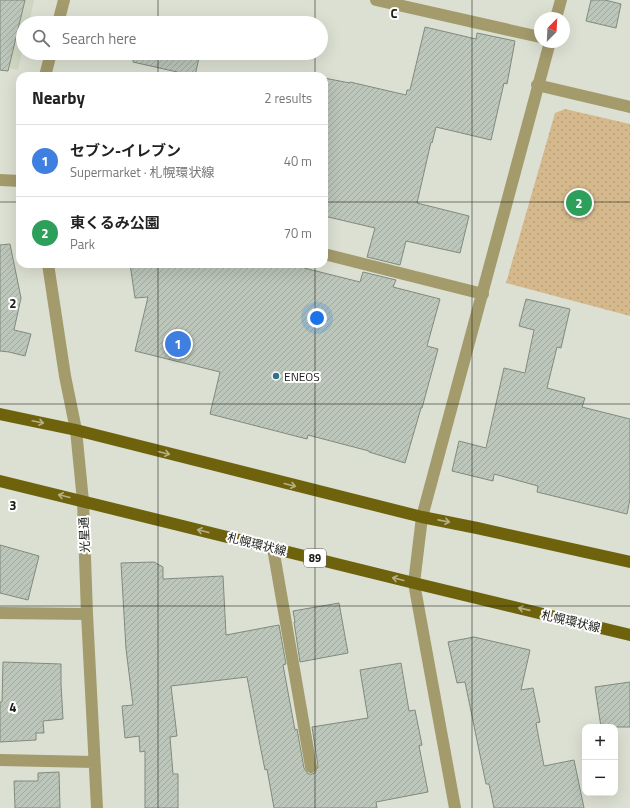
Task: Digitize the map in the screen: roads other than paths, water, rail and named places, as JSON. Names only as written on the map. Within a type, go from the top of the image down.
[{"type":"main road","points":[[0,414],[76,430],[422,517],[630,561]]},
{"type":"main road","name":"札幌環状線","points":[[0,481],[630,635]]},
{"type":"street","points":[[60,16],[64,0]]},
{"type":"street","points":[[376,0],[410,3],[534,36]]},
{"type":"street","points":[[558,12],[562,0]]},
{"type":"street","points":[[455,808],[414,583],[422,517],[548,48]]},
{"type":"street","points":[[46,72],[49,60]]},
{"type":"street","points":[[537,85],[630,107]]},
{"type":"street","points":[[0,180],[5,182],[16,181]]},
{"type":"street","points":[[328,255],[483,294]]},
{"type":"street","name":"光星通","points":[[49,268],[65,376],[76,430],[83,501],[97,808]]},
{"type":"street","points":[[273,548],[311,767]]},
{"type":"street","points":[[0,613],[87,614]]},
{"type":"street","points":[[0,760],[94,762]]},
{"type":"place","name":"東くるみ公園","points":[[579,203]]},
{"type":"place","name":"セブン-イレブン","points":[[178,344]]},
{"type":"place","name":"ENEOS","points":[[276,376]]}]
